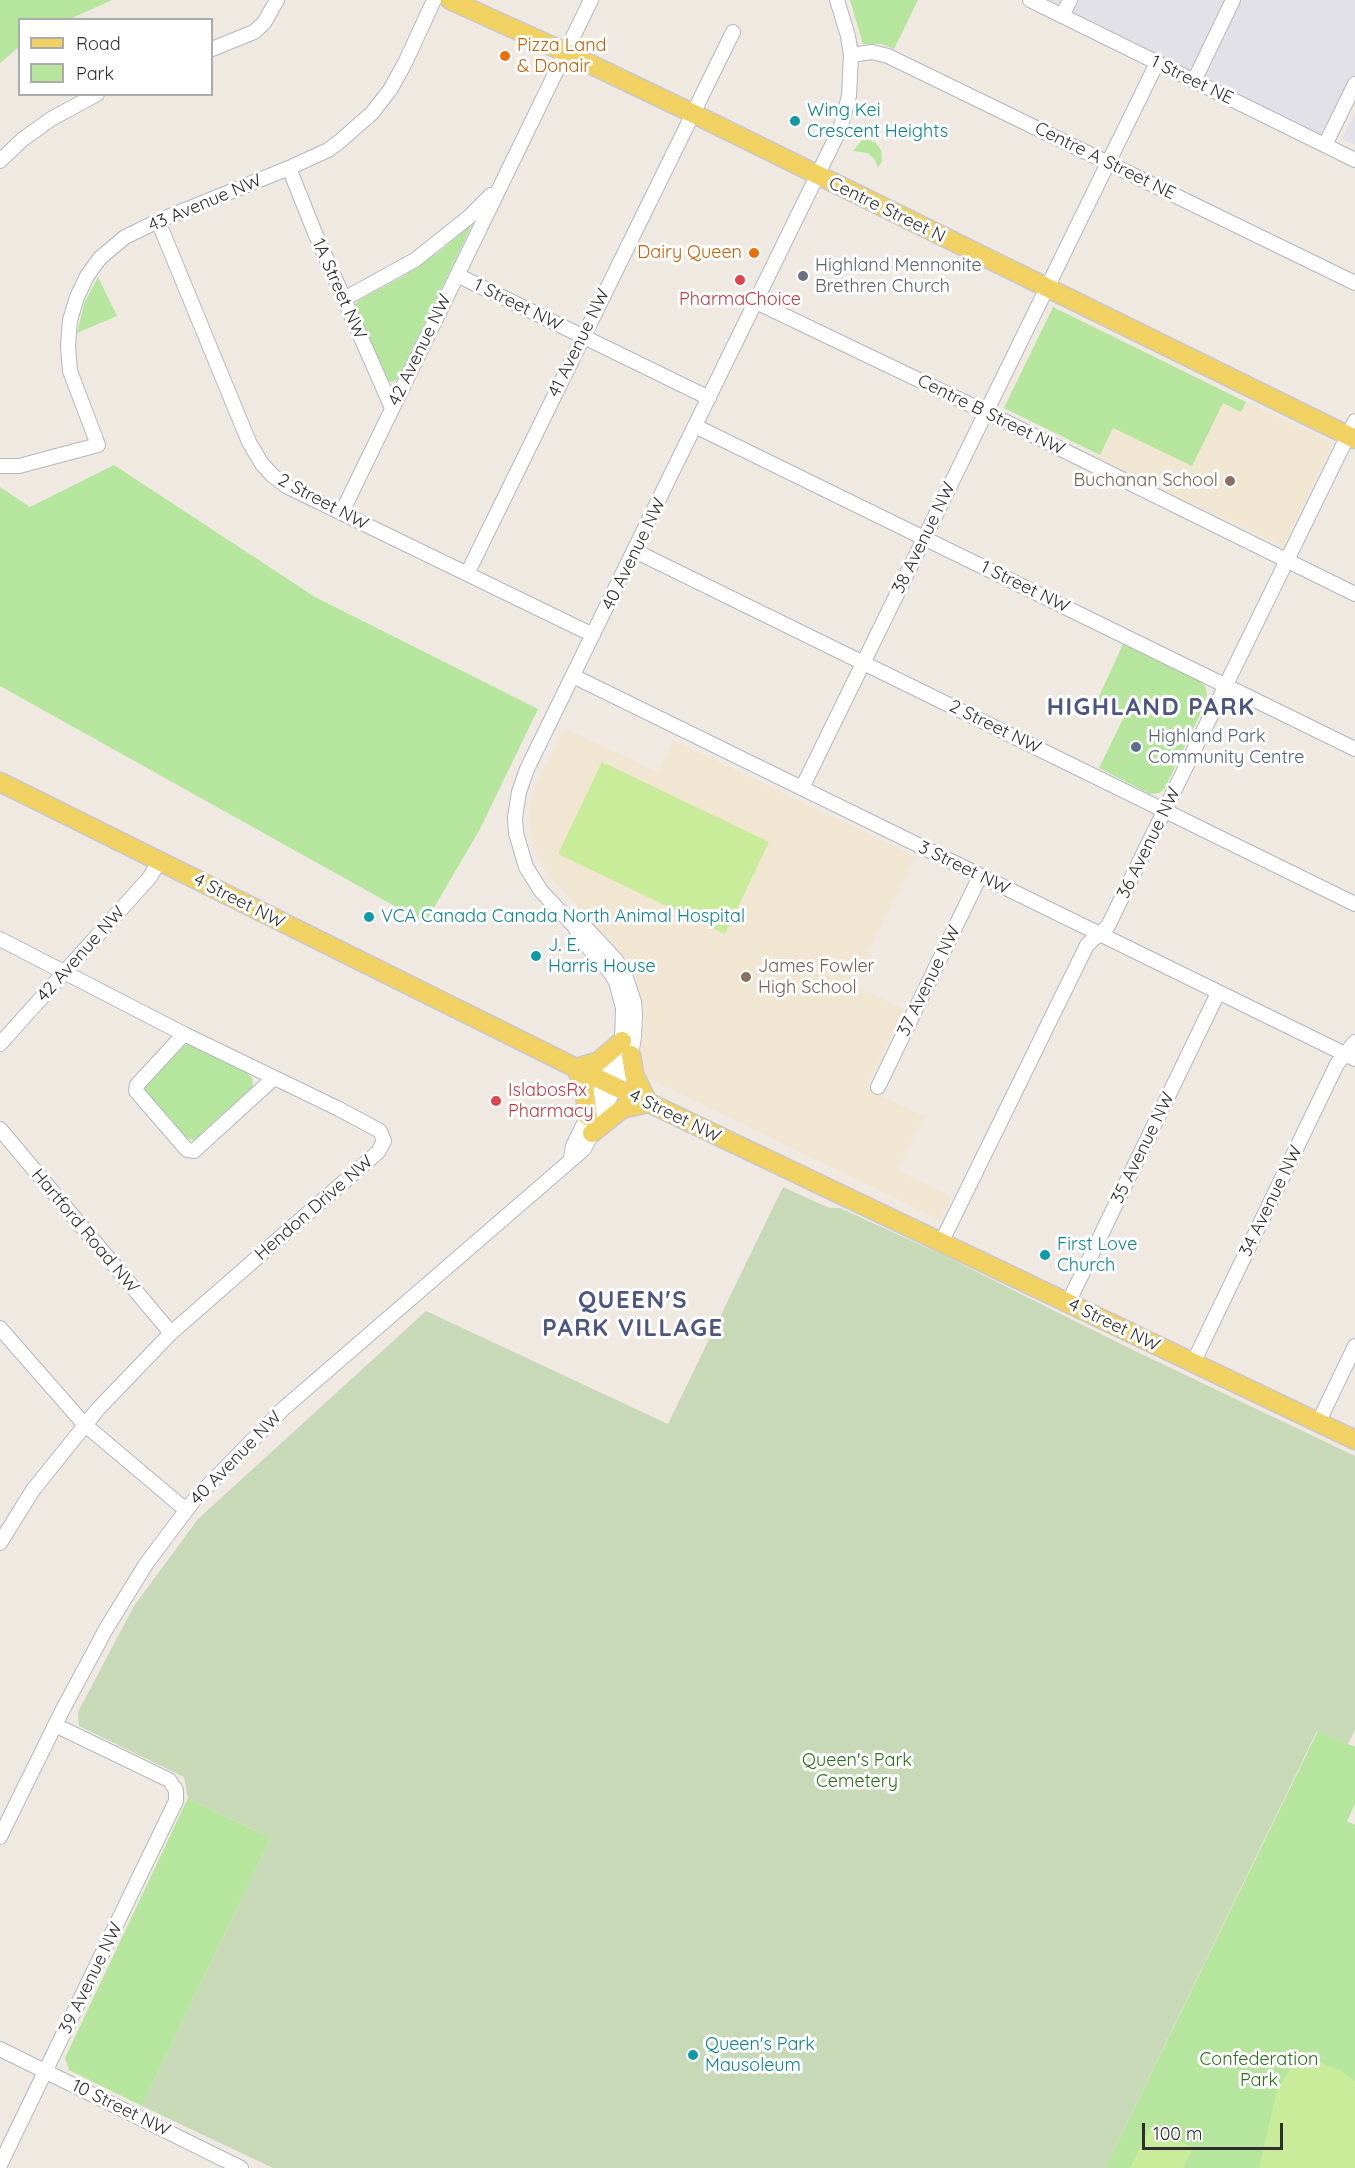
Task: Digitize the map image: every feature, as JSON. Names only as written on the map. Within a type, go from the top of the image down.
[{"type":"main road","name":"Centre Street N","points":[[450,0],[565,52],[1046,288],[1353,432]]},
{"type":"main road","name":"4 Street NW","points":[[0,782],[648,1103],[1355,1440]]},
{"type":"main road","points":[[626,1048],[634,1074],[648,1103],[622,1109],[590,1124],[584,1086],[576,1068],[626,1048]]},
{"type":"street","points":[[213,49],[254,32],[264,23],[277,0]]},
{"type":"street","name":"43 Avenue NW","points":[[0,466],[19,466],[98,446],[70,371],[68,333],[73,308],[87,276],[100,258],[125,237],[158,221],[289,168],[328,150],[339,142],[381,102],[405,63],[434,0]]},
{"type":"street","name":"42 Avenue NW","points":[[342,513],[591,0]]},
{"type":"street","name":"40 Avenue NW","points":[[0,1837],[55,1725],[126,1594],[186,1510],[283,1409],[584,1149],[590,1124],[626,1048],[623,1008],[616,982],[604,963],[580,938],[575,927],[541,891],[530,875],[518,844],[515,818],[522,781],[837,136],[849,96],[851,55],[837,0]]},
{"type":"street","name":"1 Street NE","points":[[1030,0],[1355,160]]},
{"type":"street","points":[[1062,16],[1070,0]]},
{"type":"street","points":[[1194,81],[1233,0]]},
{"type":"street","name":"41 Avenue NW","points":[[467,574],[733,32]]},
{"type":"street","name":"Centre A Street NE","points":[[851,55],[872,52],[888,56],[1355,283]]},
{"type":"street","name":"38 Avenue NW","points":[[802,788],[1156,63]]},
{"type":"street","points":[[1325,146],[1355,84]]},
{"type":"street","points":[[0,161],[22,140],[51,119],[93,96]]},
{"type":"street","name":"1A Street NW","points":[[289,168],[392,408]]},
{"type":"street","name":"42 Avenue NW","points":[[344,298],[415,260],[469,216],[499,187]]},
{"type":"street","name":"2 Street NW","points":[[158,221],[253,451],[272,475],[286,486],[593,635]]},
{"type":"street","name":"1 Street NW","points":[[457,275],[709,398]]},
{"type":"street","name":"Centre B Street NW","points":[[756,302],[1355,594]]},
{"type":"street","name":"1 Street NW","points":[[695,426],[1355,749]]},
{"type":"street","name":"36 Avenue NW","points":[[941,1243],[1087,945],[1108,926],[1287,560],[1353,432]]},
{"type":"street","name":"2 Street NW","points":[[635,551],[1355,904]]},
{"type":"street","name":"3 Street NW","points":[[573,676],[1350,1056]]},
{"type":"street","name":"42 Avenue NW","points":[[0,1044],[150,877],[159,861]]},
{"type":"street","name":"37 Avenue NW","points":[[878,1087],[980,876]]},
{"type":"street","name":"Hendon Drive NW","points":[[0,939],[184,1034],[380,1131],[384,1141],[378,1152],[171,1333],[84,1424],[33,1490],[0,1543]]},
{"type":"street","name":"35 Avenue NW","points":[[1068,1303],[1218,993]]},
{"type":"street","points":[[184,1034],[137,1085],[136,1091],[187,1150],[194,1152],[274,1078]]},
{"type":"street","name":"34 Avenue NW","points":[[1193,1363],[1337,1065],[1350,1056],[1355,1042]]},
{"type":"street","name":"Hartford Road NW","points":[[0,1129],[171,1333]]},
{"type":"street","points":[[1,1330],[84,1424],[186,1510]]},
{"type":"street","points":[[1318,1422],[1355,1346]]},
{"type":"street","name":"39 Avenue NW","points":[[0,2164],[176,1801],[176,1790],[169,1780],[55,1725]]},
{"type":"street","name":"10 Street NW","points":[[0,2049],[241,2168]]},
{"type":"shaded area","points":[[1046,0],[1355,0],[1355,74],[1323,139],[1155,57]]},
{"type":"shaded area","points":[[1355,113],[1355,145],[1342,139]]},
{"type":"shaded area","name":"Buchanan School","points":[[1246,402],[1333,443],[1283,547],[1098,458],[1113,428],[1223,403],[1241,412]]},
{"type":"shaded area","name":"James Fowler High School","points":[[565,728],[657,772],[673,740],[916,857],[853,985],[904,1009],[866,1089],[924,1116],[897,1170],[951,1196],[940,1220],[644,1076],[639,1060],[644,1021],[643,1005],[633,969],[625,957],[544,870],[534,848],[530,826],[530,807],[537,782]]},
{"type":"green space","points":[[0,0],[112,0],[72,18],[18,18],[18,48],[0,63]]},
{"type":"green space","points":[[850,0],[918,0],[894,49],[882,44],[863,44]]},
{"type":"green space","points":[[862,140],[876,143],[881,150],[882,162],[878,168],[875,160],[868,153],[853,151]]},
{"type":"green space","points":[[473,223],[398,379],[392,382],[387,381],[355,305],[359,300],[402,277],[439,252]]},
{"type":"green space","points":[[98,277],[117,316],[77,333],[84,304]]},
{"type":"green space","points":[[1053,307],[1246,402],[1241,412],[1223,403],[1192,466],[1113,428],[1100,455],[1004,408]]},
{"type":"green space","points":[[114,465],[315,597],[538,709],[480,829],[425,923],[0,686],[0,487],[30,507]]},
{"type":"green space","points":[[1123,644],[1205,686],[1207,695],[1203,708],[1165,788],[1159,793],[1150,794],[1099,768],[1125,715],[1097,701]]},
{"type":"green space","points":[[602,762],[769,842],[725,934],[558,854]]},
{"type":"green space","points":[[193,1043],[241,1068],[252,1078],[253,1087],[194,1140],[185,1138],[145,1091],[145,1086],[180,1047]]},
{"type":"green space","name":"Queen's Park Cemetery","points":[[783,1187],[829,1208],[840,1208],[947,1257],[1131,1349],[1355,1456],[1355,1730],[1348,1744],[1317,1731],[1105,2168],[273,2168],[142,2106],[271,1838],[188,1798],[184,1777],[79,1726],[78,1712],[134,1606],[198,1519],[426,1311],[668,1424]]},
{"type":"green space","name":"Confederation Park","points":[[1318,1731],[1355,1747],[1355,1804],[1347,1821],[1355,1825],[1355,2168],[1105,2168]]},
{"type":"green space","points":[[188,1798],[271,1838],[142,2106],[69,2070],[65,2058]]},
{"type":"green space","points":[[1306,2057],[1340,2070],[1355,2081],[1355,2168],[1259,2168],[1277,2091],[1297,2058]]},
{"type":"green space","points":[[1150,2127],[1193,2148],[1183,2168],[1130,2168]]},
{"type":"place","name":"Pizza Land & Donair","points":[[505,56]]},
{"type":"place","name":"Wing Kei Crescent Heights","points":[[795,121]]},
{"type":"place","name":"Dairy Queen","points":[[754,253]]},
{"type":"place","name":"Highland Mennonite Brethren Church","points":[[803,276]]},
{"type":"place","name":"PharmaChoice","points":[[740,280]]},
{"type":"place","name":"Buchanan School","points":[[1230,481]]},
{"type":"place","name":"Highland Park Community Centre","points":[[1136,747]]},
{"type":"place","name":"VCA Canada Canada North Animal Hospital","points":[[369,917]]},
{"type":"place","name":"J. E. Harris House","points":[[536,956]]},
{"type":"place","name":"James Fowler High School","points":[[746,977]]},
{"type":"place","name":"IslabosRx Pharmacy","points":[[496,1101]]},
{"type":"place","name":"First Love Church","points":[[1045,1255]]},
{"type":"place","name":"Queen's Park Mausoleum","points":[[693,2055]]},
{"type":"district","name":"HIGHLAND PARK","points":[[1151,708]]},
{"type":"district","name":"QUEEN'S PARK VILLAGE","points":[[633,1315]]}]
